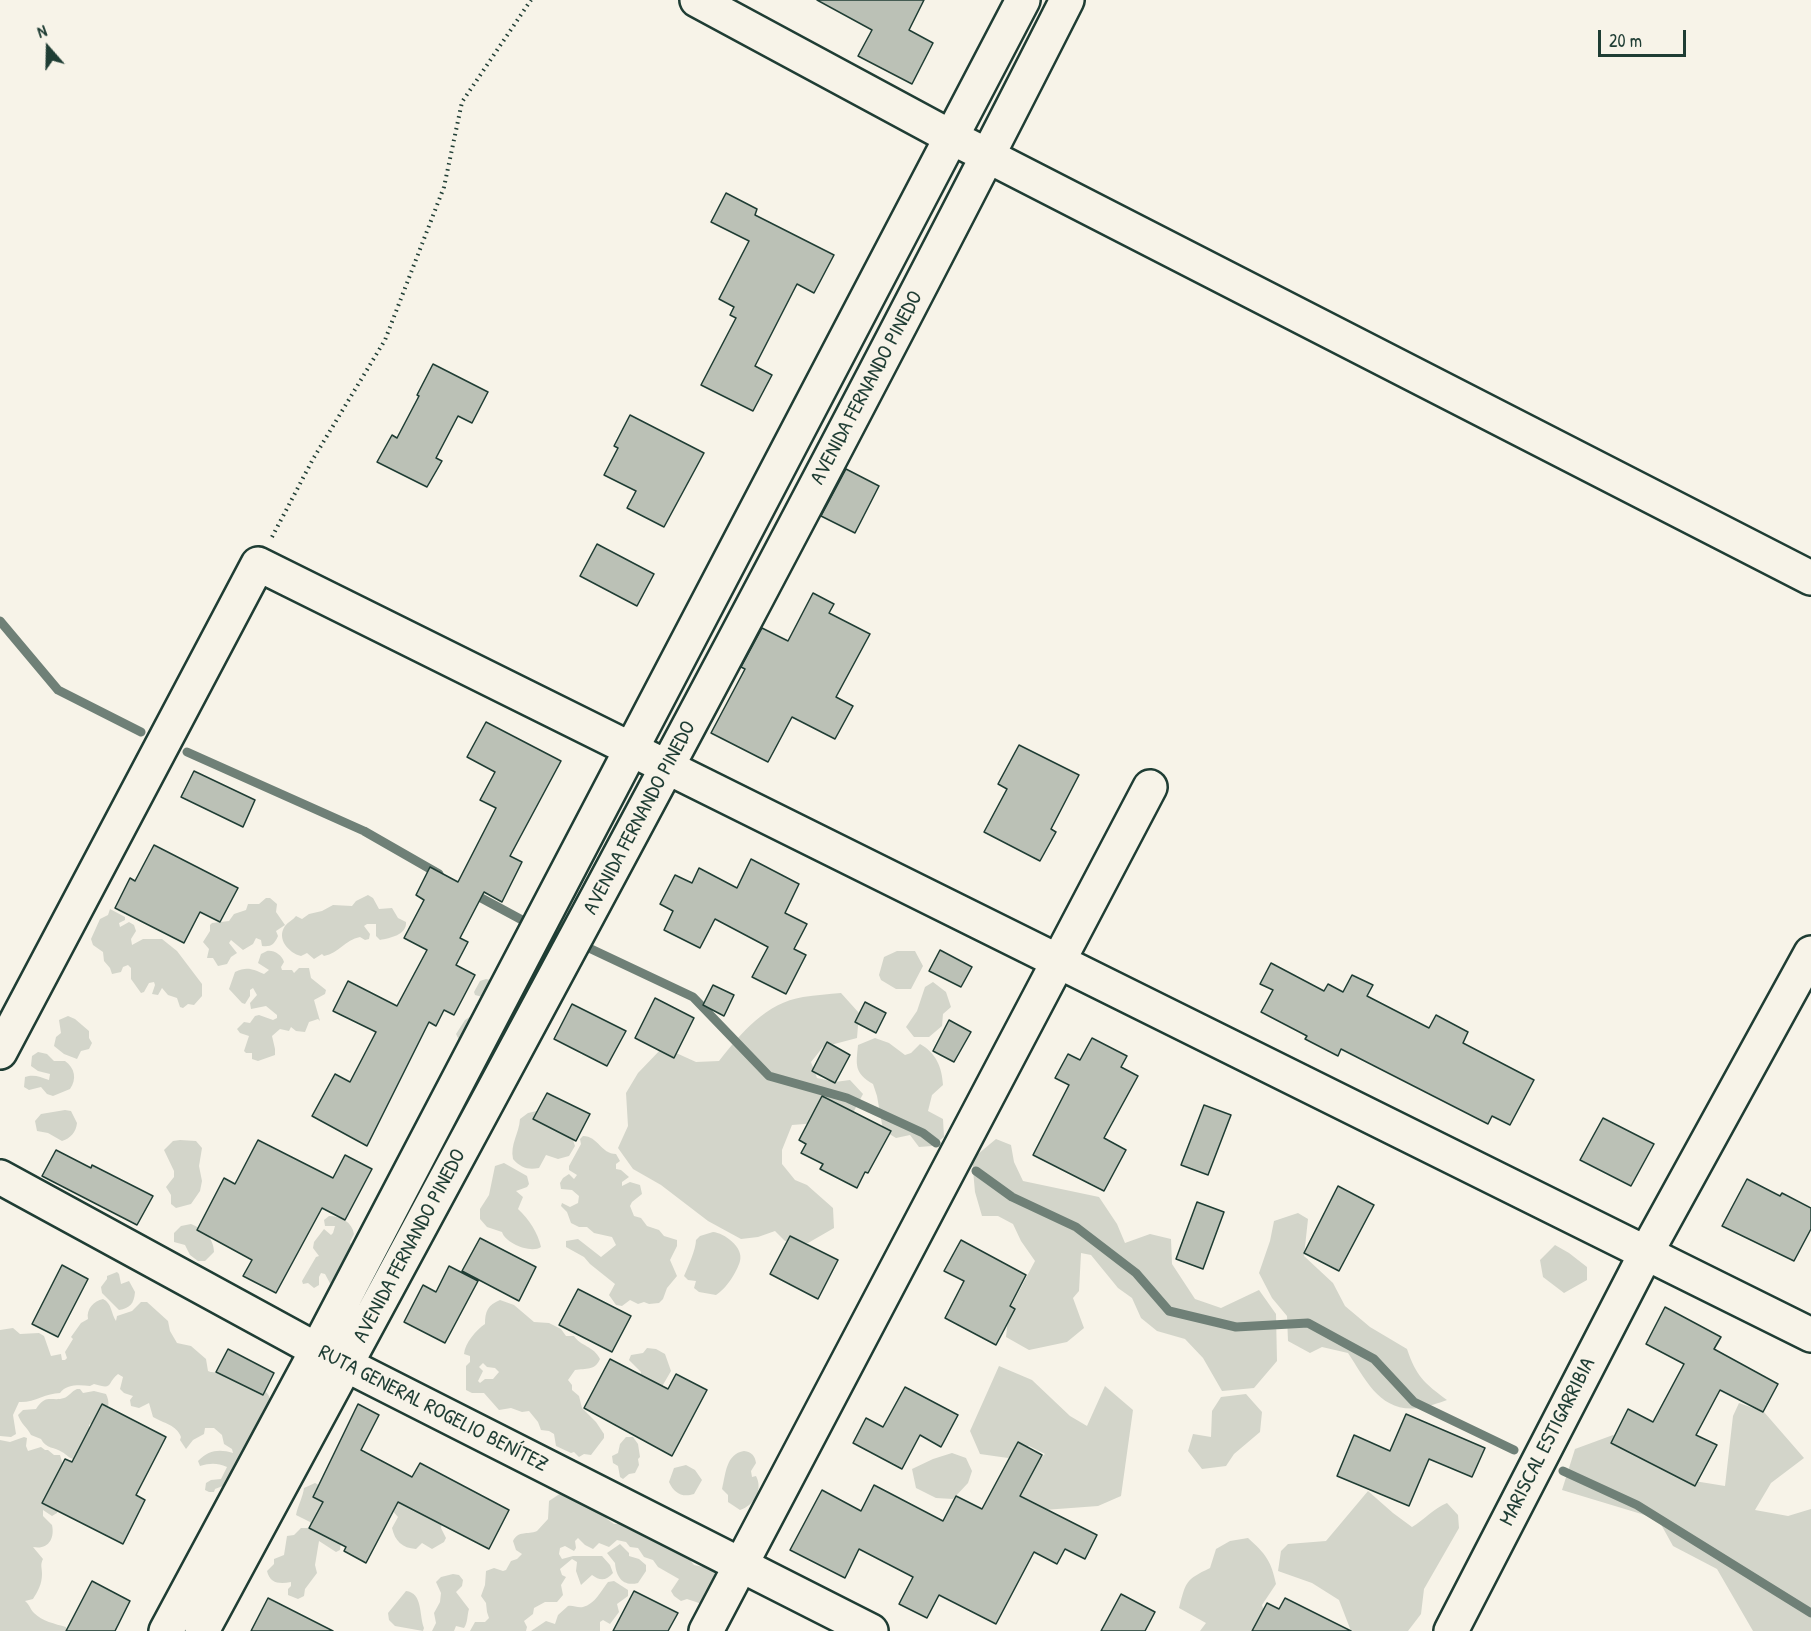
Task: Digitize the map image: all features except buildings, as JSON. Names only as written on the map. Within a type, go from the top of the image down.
[{"type":"street","points":[[697,0],[951,137],[1811,578]]},
{"type":"street","name":"AVENIDA FERNANDO PINEDO","points":[[166,1631],[317,1350],[1023,0]]},
{"type":"street","name":"AVENIDA FERNANDO PINEDO","points":[[202,1631],[668,767],[988,156],[1067,0]]},
{"type":"street","points":[[0,1052],[258,564],[1811,1335]]},
{"type":"street","points":[[706,1631],[1150,787]]},
{"type":"street","name":"MARISCAL ESTIGARRIBIA","points":[[1450,1631],[1646,1253],[1811,953]]},
{"type":"street","name":"RUTA GENERAL ROGELIO BENÍTEZ","points":[[0,1178],[317,1350],[872,1631]]},
{"type":"path","points":[[258,564],[313,459],[385,340],[444,187],[462,102],[531,0]]},
{"type":"shaded area","points":[[368,895],[373,898],[379,909],[392,908],[398,918],[406,922],[401,933],[380,940],[376,936],[376,924],[367,924],[364,926],[370,934],[369,939],[365,940],[360,937],[334,952],[324,956],[322,954],[314,959],[307,953],[301,956],[296,954],[285,945],[283,931],[296,916],[302,919],[333,905],[352,906],[356,901]]},
{"type":"shaded area","points":[[266,898],[270,898],[277,904],[276,912],[285,925],[276,931],[278,936],[274,943],[270,946],[262,946],[261,940],[256,938],[253,944],[243,950],[231,940],[229,943],[237,953],[227,964],[218,966],[213,958],[207,958],[209,949],[203,942],[210,931],[210,925],[229,921],[234,914],[246,910],[248,904],[259,904]]},
{"type":"shaded area","points":[[110,909],[125,917],[125,920],[119,923],[120,927],[129,922],[134,925],[136,931],[131,939],[132,945],[143,939],[162,939],[177,951],[202,984],[202,996],[194,1005],[188,1004],[183,1008],[180,1007],[177,998],[168,995],[162,988],[158,995],[152,994],[154,982],[149,983],[141,993],[131,979],[131,968],[128,965],[123,967],[121,972],[112,974],[104,961],[103,952],[93,945],[91,939],[100,919],[108,915]]},
{"type":"shaded area","points":[[267,951],[275,952],[281,957],[284,962],[282,970],[292,970],[294,973],[299,968],[309,968],[311,978],[326,990],[325,994],[314,1000],[320,1021],[318,1019],[309,1022],[305,1032],[296,1031],[291,1027],[289,1031],[280,1029],[272,1036],[275,1055],[258,1061],[252,1059],[252,1053],[244,1051],[249,1036],[240,1033],[237,1029],[244,1022],[250,1023],[255,1016],[259,1015],[273,1020],[277,1018],[277,1015],[266,1006],[251,1009],[250,1003],[257,995],[253,988],[245,1004],[229,989],[235,972],[250,969],[264,974],[269,970],[258,963],[261,954]]},
{"type":"shaded area","points":[[897,951],[915,951],[923,966],[911,989],[896,989],[881,980],[879,975],[884,957]]},
{"type":"shaded area","points":[[486,979],[496,984],[500,995],[487,1010],[483,1024],[474,1029],[472,1037],[469,1040],[459,1040],[456,1034],[465,1020],[473,1015],[476,1004],[483,1003],[483,997],[475,995],[474,992],[480,981]]},
{"type":"shaded area","points":[[933,982],[946,992],[951,1007],[943,1014],[942,1026],[929,1037],[914,1037],[906,1027],[917,1011],[925,987]]},
{"type":"shaded area","points":[[841,993],[859,1013],[857,1038],[823,1047],[811,1062],[817,1078],[835,1082],[850,1080],[863,1094],[854,1111],[843,1121],[792,1125],[782,1150],[782,1164],[795,1180],[807,1185],[833,1208],[834,1228],[808,1243],[785,1241],[775,1231],[758,1237],[741,1239],[708,1221],[661,1185],[633,1169],[618,1148],[628,1126],[626,1093],[638,1073],[663,1047],[696,1062],[719,1061],[745,1030],[777,1006],[803,997]]},
{"type":"shaded area","points":[[68,1016],[89,1031],[92,1043],[89,1049],[81,1051],[77,1059],[64,1054],[54,1046],[56,1037],[61,1033],[59,1020]]},
{"type":"shaded area","points":[[875,1038],[889,1043],[905,1055],[911,1053],[920,1044],[937,1061],[943,1085],[932,1095],[928,1111],[943,1119],[944,1137],[932,1146],[919,1147],[910,1135],[896,1138],[883,1130],[873,1084],[862,1076],[857,1063],[858,1045]]},
{"type":"shaded area","points":[[38,1052],[47,1054],[54,1061],[65,1061],[68,1064],[73,1070],[74,1078],[70,1089],[53,1096],[47,1094],[41,1087],[29,1090],[24,1087],[25,1077],[34,1076],[49,1080],[50,1074],[38,1071],[31,1066],[32,1056]]},
{"type":"shaded area","points":[[541,1110],[573,1140],[575,1146],[569,1156],[558,1159],[546,1155],[539,1168],[525,1168],[513,1159],[512,1154],[520,1119],[528,1113]]},
{"type":"shaded area","points":[[71,1111],[77,1123],[74,1132],[68,1138],[62,1141],[48,1133],[37,1131],[35,1121],[41,1114]]},
{"type":"shaded area","points":[[583,1136],[616,1154],[620,1161],[616,1164],[616,1169],[629,1177],[622,1182],[622,1186],[630,1182],[640,1185],[642,1194],[630,1206],[634,1216],[641,1218],[647,1226],[659,1230],[664,1236],[677,1240],[677,1246],[670,1260],[677,1276],[659,1303],[638,1304],[630,1300],[622,1306],[616,1305],[609,1295],[615,1284],[584,1257],[566,1247],[566,1241],[578,1239],[601,1257],[616,1245],[612,1237],[594,1233],[587,1227],[579,1227],[571,1223],[567,1212],[561,1206],[562,1203],[570,1207],[578,1203],[579,1196],[572,1190],[561,1189],[560,1183],[569,1174],[574,1179],[577,1175],[569,1170],[569,1166]]},
{"type":"shaded area","points":[[996,1139],[1011,1145],[1014,1162],[1023,1181],[1099,1197],[1117,1224],[1125,1243],[1150,1234],[1171,1239],[1172,1264],[1195,1299],[1221,1308],[1259,1290],[1276,1314],[1277,1361],[1254,1388],[1222,1391],[1203,1358],[1185,1339],[1157,1331],[1141,1318],[1132,1298],[1118,1288],[1091,1255],[1081,1253],[1079,1291],[1073,1298],[1084,1328],[1067,1342],[1029,1350],[1006,1337],[1009,1310],[1035,1261],[1021,1241],[1013,1224],[998,1216],[982,1216],[975,1192],[972,1159]]},
{"type":"shaded area","points":[[173,1141],[196,1141],[202,1148],[199,1166],[202,1181],[200,1191],[191,1204],[176,1208],[171,1204],[171,1195],[166,1187],[174,1177],[174,1171],[164,1150]]},
{"type":"shaded area","points":[[504,1163],[527,1176],[529,1184],[527,1187],[516,1191],[523,1197],[518,1209],[538,1237],[541,1247],[537,1249],[525,1248],[513,1243],[502,1232],[487,1227],[480,1219],[480,1209],[489,1195],[495,1166]]},
{"type":"shaded area","points":[[1298,1213],[1308,1219],[1304,1256],[1333,1283],[1345,1306],[1370,1327],[1407,1349],[1422,1378],[1447,1400],[1419,1408],[1394,1405],[1384,1400],[1368,1384],[1348,1353],[1322,1347],[1310,1353],[1288,1341],[1287,1316],[1272,1298],[1259,1273],[1274,1221]]},
{"type":"shaded area","points":[[329,1216],[338,1217],[351,1226],[354,1234],[350,1242],[352,1249],[332,1287],[325,1274],[321,1273],[319,1285],[314,1288],[308,1283],[303,1284],[302,1281],[316,1257],[319,1256],[313,1248],[314,1242],[324,1229],[331,1235],[333,1233],[335,1226],[325,1226],[324,1220]]},
{"type":"shaded area","points":[[191,1224],[204,1231],[214,1247],[214,1252],[205,1261],[198,1261],[190,1255],[185,1245],[174,1242],[174,1233],[181,1226]]},
{"type":"shaded area","points":[[713,1232],[732,1242],[740,1256],[734,1275],[724,1289],[716,1295],[699,1292],[694,1288],[696,1281],[688,1280],[684,1276],[696,1240],[700,1236]]},
{"type":"shaded area","points":[[1555,1245],[1587,1267],[1587,1280],[1564,1293],[1543,1277],[1540,1260]]},
{"type":"shaded area","points":[[117,1272],[121,1284],[129,1281],[135,1292],[131,1305],[119,1310],[102,1293],[101,1287],[107,1276]]},
{"type":"shaded area","points":[[103,1299],[110,1306],[116,1321],[117,1316],[132,1311],[141,1302],[147,1302],[168,1321],[170,1331],[177,1343],[191,1346],[206,1359],[208,1371],[226,1372],[245,1379],[260,1386],[269,1396],[270,1403],[264,1413],[269,1419],[228,1484],[215,1489],[214,1492],[205,1490],[206,1483],[221,1479],[227,1467],[214,1464],[200,1466],[198,1461],[214,1451],[233,1453],[232,1449],[224,1444],[222,1435],[214,1428],[205,1428],[204,1434],[193,1440],[186,1449],[176,1430],[153,1417],[149,1403],[139,1408],[131,1406],[130,1400],[133,1396],[120,1389],[123,1377],[118,1374],[107,1386],[94,1384],[74,1386],[60,1393],[19,1402],[13,1415],[16,1434],[11,1437],[0,1436],[0,1330],[13,1328],[20,1334],[39,1333],[44,1336],[51,1356],[61,1354],[62,1360],[65,1360],[67,1358],[65,1352],[73,1339],[71,1337],[81,1323],[88,1319],[91,1306]]},
{"type":"shaded area","points":[[500,1300],[514,1305],[534,1322],[549,1323],[561,1329],[566,1336],[574,1336],[600,1359],[596,1366],[575,1370],[568,1380],[572,1385],[572,1390],[579,1396],[582,1408],[604,1434],[604,1438],[591,1455],[584,1454],[579,1457],[574,1452],[571,1453],[556,1446],[554,1434],[541,1430],[529,1411],[522,1412],[511,1408],[499,1410],[484,1393],[472,1393],[466,1390],[466,1366],[470,1362],[470,1356],[464,1354],[466,1346],[485,1324],[488,1309]],"holes":[[[483,1363],[487,1367],[495,1368],[499,1372],[493,1379],[485,1379],[480,1383],[478,1381],[483,1371],[479,1367]]]},
{"type":"shaded area","points":[[647,1348],[656,1349],[665,1354],[671,1371],[660,1390],[640,1378],[641,1372],[629,1360],[631,1355],[643,1353]]},
{"type":"shaded area","points":[[999,1366],[1032,1380],[1070,1416],[1087,1426],[1105,1386],[1133,1410],[1121,1496],[1098,1506],[1044,1510],[1021,1509],[1015,1488],[1045,1454],[1029,1446],[1008,1458],[980,1454],[970,1431]]},
{"type":"shaded area","points":[[77,1389],[83,1393],[94,1391],[106,1394],[108,1405],[105,1412],[89,1425],[89,1431],[75,1460],[31,1435],[18,1415],[23,1410],[36,1409],[43,1401],[66,1397]]},
{"type":"shaded area","points":[[1246,1394],[1262,1412],[1260,1432],[1234,1454],[1226,1466],[1202,1469],[1188,1451],[1193,1434],[1211,1437],[1212,1411],[1221,1397]]},
{"type":"shaded area","points":[[1739,1403],[1764,1412],[1804,1458],[1771,1483],[1755,1510],[1788,1516],[1811,1509],[1811,1631],[1753,1631],[1717,1569],[1673,1546],[1658,1519],[1562,1490],[1575,1449],[1613,1435],[1688,1480],[1725,1486],[1733,1416]]},
{"type":"shaded area","points":[[626,1437],[633,1437],[638,1444],[640,1457],[635,1473],[623,1479],[620,1477],[618,1466],[613,1463],[612,1456],[618,1453],[620,1444]]},
{"type":"shaded area","points":[[27,1438],[28,1451],[41,1447],[54,1455],[60,1455],[63,1465],[57,1513],[52,1516],[43,1510],[43,1516],[52,1525],[51,1539],[43,1547],[33,1547],[43,1559],[40,1584],[33,1599],[25,1601],[37,1616],[66,1627],[67,1631],[0,1631],[0,1440],[10,1442]]},
{"type":"shaded area","points":[[744,1451],[751,1453],[755,1458],[756,1463],[751,1471],[752,1477],[756,1476],[759,1486],[754,1500],[740,1510],[728,1502],[728,1495],[722,1489],[730,1460]]},
{"type":"shaded area","points":[[952,1453],[966,1458],[972,1471],[968,1483],[953,1499],[936,1498],[916,1488],[912,1469]]},
{"type":"shaded area","points":[[686,1465],[695,1470],[702,1480],[694,1494],[682,1495],[673,1489],[669,1482],[674,1468]]},
{"type":"shaded area","points":[[315,1483],[321,1486],[341,1542],[340,1550],[336,1552],[319,1541],[315,1565],[317,1573],[305,1589],[304,1596],[298,1599],[288,1595],[291,1582],[273,1581],[267,1571],[274,1564],[274,1559],[284,1555],[287,1536],[294,1535],[301,1528],[311,1528],[310,1522],[296,1515],[304,1488]]},
{"type":"shaded area","points":[[1368,1491],[1412,1527],[1447,1503],[1458,1515],[1459,1528],[1424,1589],[1421,1614],[1408,1631],[1351,1631],[1339,1600],[1312,1583],[1278,1571],[1281,1551],[1288,1544],[1326,1541]]},
{"type":"shaded area","points":[[567,1492],[605,1514],[607,1519],[614,1524],[624,1524],[634,1530],[652,1535],[659,1542],[686,1555],[694,1565],[717,1570],[718,1573],[702,1604],[687,1599],[681,1601],[674,1596],[671,1591],[679,1579],[658,1567],[653,1560],[644,1557],[638,1548],[630,1547],[626,1542],[617,1540],[609,1547],[599,1543],[593,1549],[578,1538],[575,1541],[574,1551],[565,1546],[560,1548],[559,1554],[562,1559],[573,1556],[602,1556],[610,1565],[613,1573],[608,1578],[603,1579],[592,1575],[581,1585],[576,1571],[577,1562],[572,1559],[560,1569],[562,1575],[566,1577],[561,1585],[563,1595],[557,1602],[545,1602],[534,1608],[533,1614],[524,1621],[526,1631],[470,1631],[475,1622],[485,1622],[489,1618],[486,1603],[481,1596],[486,1571],[494,1568],[506,1570],[511,1561],[522,1554],[516,1550],[513,1541],[515,1538],[521,1534],[537,1531],[548,1519],[549,1501]]},
{"type":"shaded area","points":[[398,1496],[442,1522],[441,1528],[446,1538],[444,1542],[432,1549],[422,1543],[416,1549],[400,1543],[392,1528],[398,1517],[390,1508]]},
{"type":"shaded area","points":[[1248,1538],[1267,1558],[1276,1584],[1262,1605],[1270,1631],[1200,1631],[1206,1623],[1179,1608],[1185,1587],[1191,1579],[1210,1568],[1216,1549],[1230,1541]]},
{"type":"shaded area","points":[[620,1544],[629,1556],[639,1559],[646,1565],[646,1571],[638,1583],[624,1582],[617,1572],[615,1563],[607,1553]]},
{"type":"shaded area","points":[[459,1575],[463,1580],[462,1586],[456,1592],[469,1609],[466,1623],[464,1628],[456,1626],[454,1631],[432,1631],[436,1623],[434,1613],[440,1602],[441,1593],[436,1582],[441,1577]]},
{"type":"shaded area","points":[[614,1581],[628,1590],[628,1596],[617,1604],[619,1612],[610,1624],[603,1620],[600,1622],[600,1631],[531,1631],[546,1621],[555,1624],[558,1615],[568,1606],[581,1607],[591,1603],[608,1582]]},
{"type":"shaded area","points":[[406,1591],[418,1600],[423,1631],[395,1626],[389,1620],[388,1613]]},
{"type":"waterway","points":[[0,621],[58,690],[141,732]]},
{"type":"waterway","points":[[187,752],[364,831],[439,874]]},
{"type":"waterway","points":[[472,893],[522,920]]},
{"type":"waterway","points":[[589,948],[693,997],[769,1076],[847,1098],[923,1133],[936,1143]]},
{"type":"waterway","points":[[976,1171],[1012,1197],[1076,1227],[1136,1273],[1169,1311],[1236,1327],[1308,1323],[1374,1359],[1414,1402],[1514,1450]]},
{"type":"waterway","points":[[1563,1471],[1637,1505],[1811,1613]]}]
